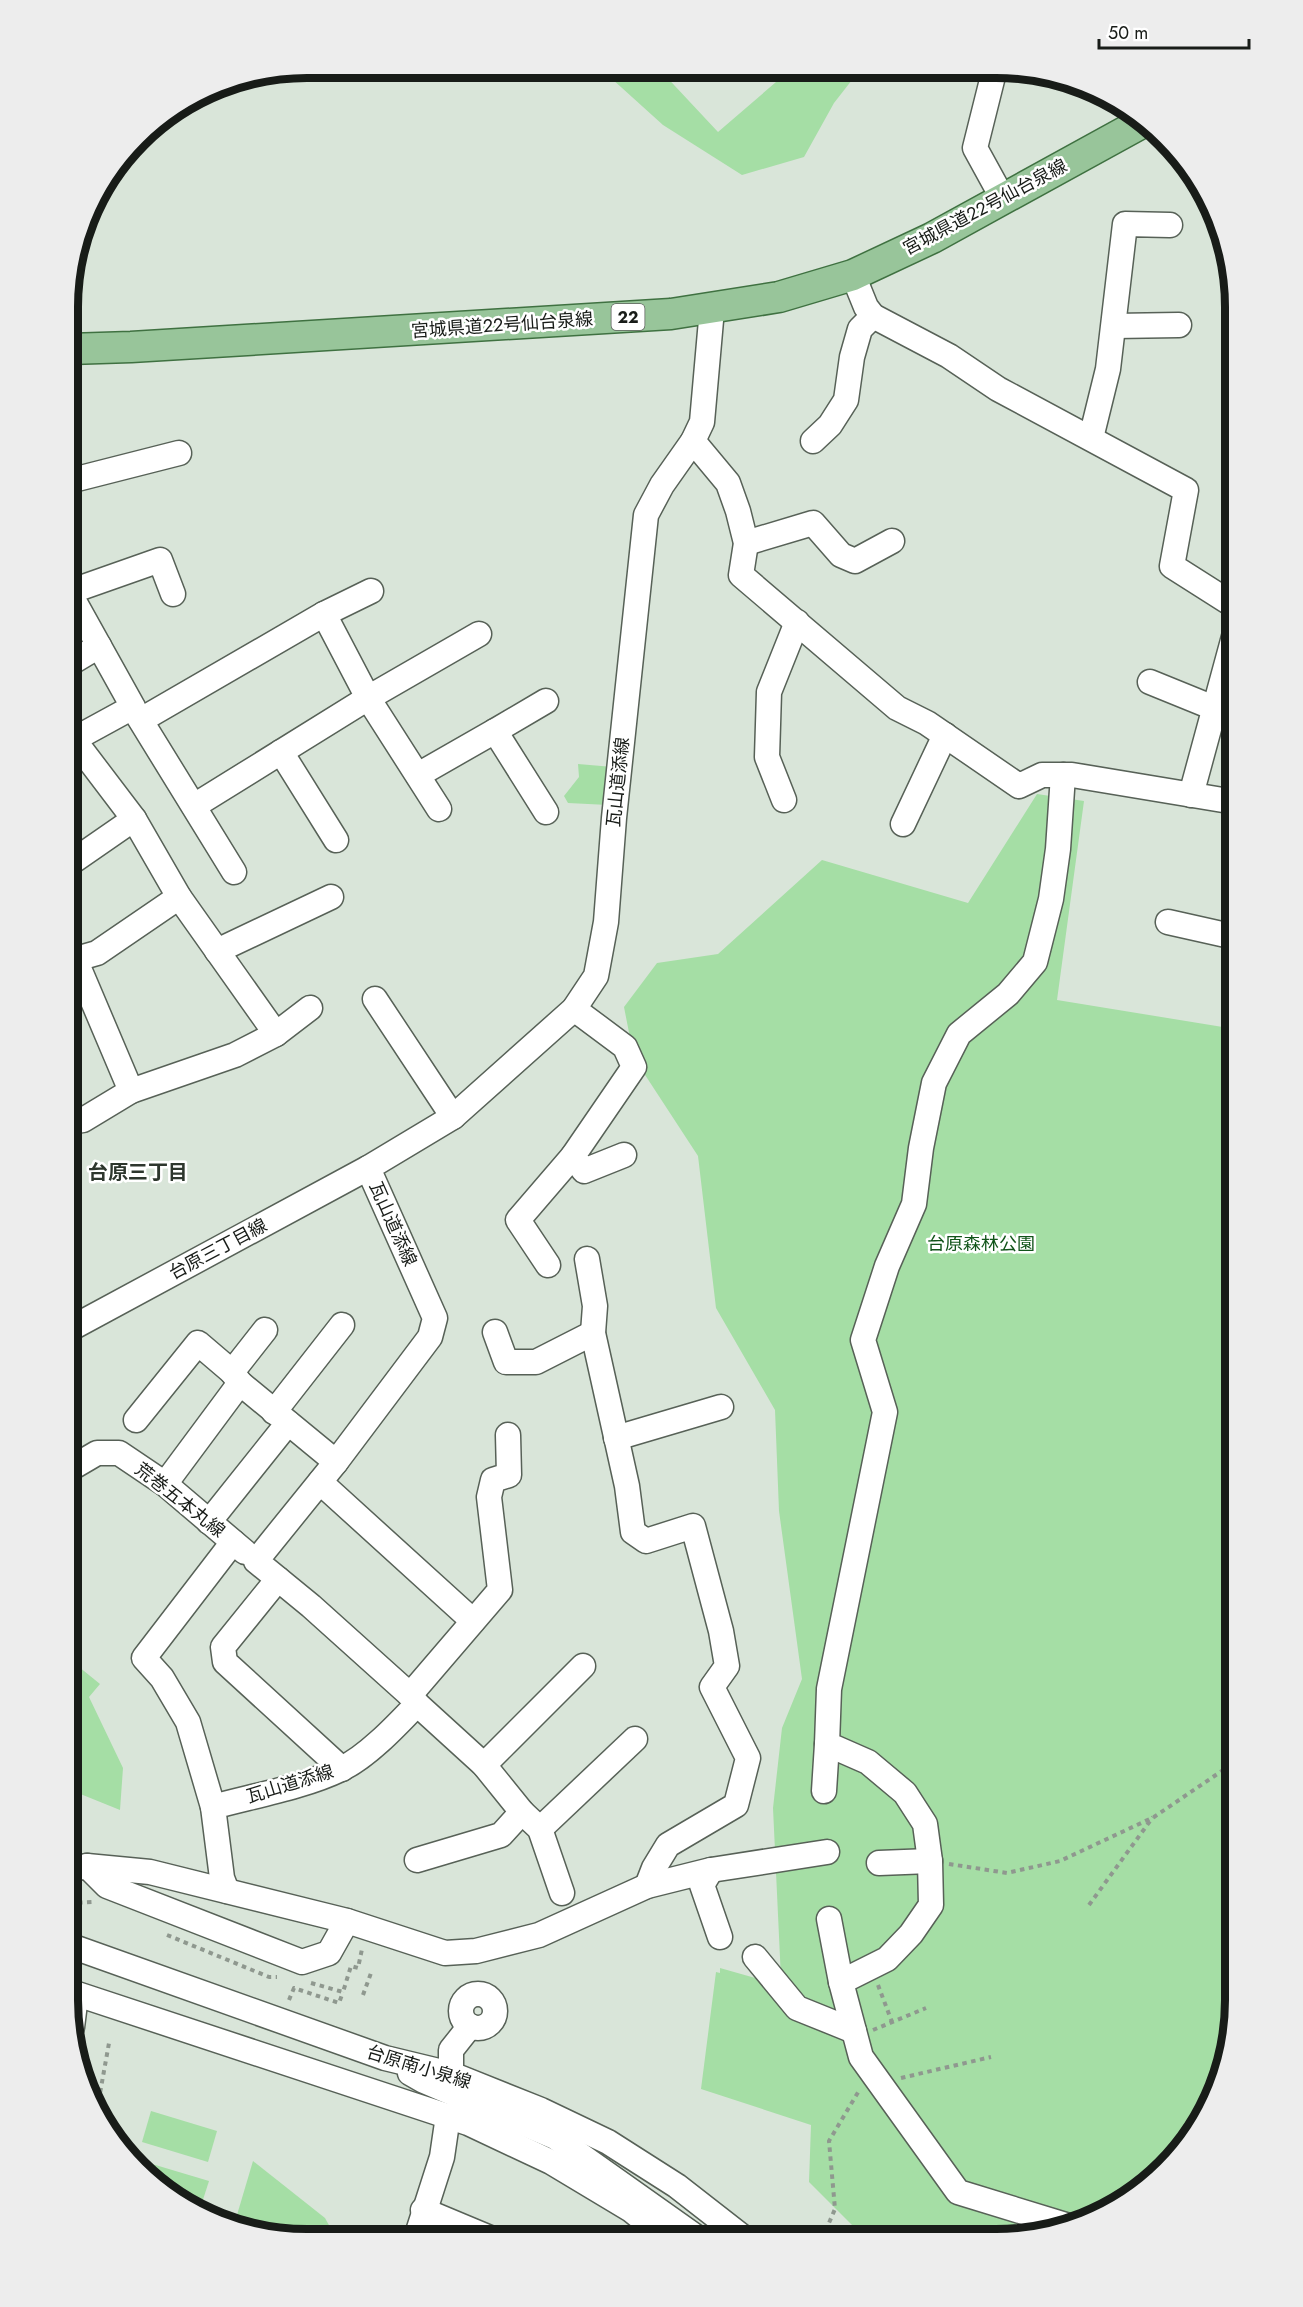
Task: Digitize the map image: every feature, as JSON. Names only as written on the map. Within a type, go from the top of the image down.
[{"type":"main road","name":"宮城県道22号仙台泉線","points":[[78,349],[131,348],[671,314],[779,297],[853,275],[932,238],[1136,126]]},
{"type":"street","points":[[992,78],[975,148],[1003,199]]},
{"type":"street","points":[[1091,438],[1108,369],[1125,224],[1170,225]]},
{"type":"street","points":[[853,275],[866,307],[873,316],[949,356],[998,389],[1186,490],[1172,566],[1225,600]]},
{"type":"street","name":"瓦山道添線","points":[[256,1561],[336,1462],[430,1336],[435,1318],[368,1168],[453,1118],[574,1009],[596,976],[606,922],[614,818],[646,515],[662,485],[693,441],[702,422],[712,309]]},
{"type":"street","points":[[813,441],[830,425],[846,400],[852,357],[860,329],[873,316]]},
{"type":"street","points":[[1114,326],[1179,325]]},
{"type":"street","points":[[693,441],[728,483],[746,543],[741,575],[897,708],[945,735],[1018,786],[1042,775],[1063,775],[1225,800]]},
{"type":"street","points":[[78,479],[179,453]]},
{"type":"street","points":[[746,543],[813,523],[841,555],[855,561],[892,541]]},
{"type":"street","points":[[78,589],[160,560],[172,594]]},
{"type":"street","points":[[78,738],[137,714],[371,591]]},
{"type":"street","points":[[78,608],[137,714],[234,872]]},
{"type":"street","points":[[324,614],[368,698],[440,808]]},
{"type":"street","points":[[784,800],[767,757],[769,692],[797,622]]},
{"type":"street","points":[[194,806],[368,698],[479,634]]},
{"type":"street","points":[[78,659],[99,646]]},
{"type":"street","points":[[1150,682],[1225,709],[1191,795]]},
{"type":"street","points":[[418,775],[546,701]]},
{"type":"street","points":[[495,731],[546,812]]},
{"type":"street","points":[[903,824],[945,735]]},
{"type":"street","points":[[78,750],[134,819],[179,897],[276,1034]]},
{"type":"street","points":[[281,752],[336,840]]},
{"type":"street","points":[[824,1791],[829,1689],[885,1412],[863,1340],[887,1266],[914,1204],[921,1148],[934,1083],[959,1034],[1008,994],[1035,962],[1051,899],[1058,849],[1063,775]]},
{"type":"street","points":[[78,858],[134,819]]},
{"type":"street","points":[[78,958],[96,952],[179,897]]},
{"type":"street","points":[[217,951],[331,897]]},
{"type":"street","points":[[1168,922],[1225,935]]},
{"type":"street","points":[[78,974],[130,1091]]},
{"type":"street","points":[[375,999],[453,1118]]},
{"type":"street","points":[[78,1121],[83,1120],[130,1091],[235,1055],[276,1034],[310,1008]]},
{"type":"street","points":[[548,1265],[518,1220],[573,1156],[634,1067],[626,1047],[574,1009]]},
{"type":"street","points":[[573,1156],[584,1171],[624,1155]]},
{"type":"street","name":"台原三丁目線","points":[[78,1325],[368,1168]]},
{"type":"street","points":[[587,1259],[595,1306],[593,1333],[627,1486],[633,1532],[646,1541],[693,1526],[721,1631],[727,1666],[712,1687],[748,1758],[736,1805],[668,1845],[654,1868],[647,1886]]},
{"type":"street","points":[[209,1522],[342,1325]]},
{"type":"street","points":[[165,1484],[236,1378],[265,1330]]},
{"type":"street","points":[[495,1332],[506,1362],[536,1362],[593,1333]]},
{"type":"street","points":[[136,1420],[198,1343],[281,1417],[336,1462]]},
{"type":"street","points":[[616,1438],[721,1407]]},
{"type":"street","name":"瓦山道添線","points":[[213,1807],[309,1781],[342,1769],[386,1737],[413,1699],[500,1590],[489,1497],[493,1480],[509,1475],[508,1435]]},
{"type":"street","name":"荒巻五本丸線","points":[[78,1464],[98,1453],[119,1453],[165,1484],[256,1561]]},
{"type":"street","points":[[320,1482],[473,1622]]},
{"type":"street","points":[[227,1892],[222,1878],[213,1807],[188,1722],[162,1678],[144,1658],[233,1542]]},
{"type":"street","points":[[256,1561],[413,1699],[484,1765],[522,1812],[540,1829],[562,1893]]},
{"type":"street","points":[[278,1579],[223,1647],[225,1662],[342,1769]]},
{"type":"street","points":[[484,1765],[583,1666]]},
{"type":"street","points":[[540,1829],[635,1739]]},
{"type":"street","points":[[827,1744],[868,1762],[905,1793],[926,1824],[930,1861],[931,1905],[911,1934],[887,1959],[842,1982]]},
{"type":"street","points":[[417,1860],[501,1835],[522,1812]]},
{"type":"street","points":[[78,1870],[150,1872],[347,1921],[445,1953],[476,1951],[539,1935],[647,1886],[711,1870],[827,1852]]},
{"type":"street","points":[[879,1863],[930,1861]]},
{"type":"street","points":[[711,1870],[702,1885],[720,1937]]},
{"type":"street","points":[[78,1872],[107,1886],[302,1962],[329,1953],[347,1921]]},
{"type":"street","points":[[829,1919],[861,2057],[958,2192],[1054,2221]]},
{"type":"street","name":"台原南小泉線","points":[[78,1949],[385,2058],[451,2073],[541,2110],[608,2142],[677,2186],[732,2229]]},
{"type":"street","points":[[754,1957],[797,2008],[855,2035]]},
{"type":"street","points":[[78,1995],[458,2119],[551,2162],[631,2210],[655,2229]]},
{"type":"street","points":[[451,2073],[451,2050],[470,2026]]},
{"type":"street","points":[[385,2058],[424,2081],[555,2137],[685,2229]]},
{"type":"street","points":[[458,2119],[494,2123],[548,2146],[628,2187]]},
{"type":"street","points":[[418,2229],[442,2157],[458,2119]]},
{"type":"street","points":[[423,2210],[468,2229]]},
{"type":"path","points":[[930,1861],[1007,1873],[1060,1860],[1154,1817],[1225,1769]]},
{"type":"path","points":[[1089,1905],[1154,1817]]},
{"type":"path","points":[[872,1967],[892,2022]]},
{"type":"path","points":[[363,1995],[371,1972]]},
{"type":"path","points":[[289,2000],[294,1988],[339,2003],[343,1992]]},
{"type":"path","points":[[855,2035],[926,2008]]},
{"type":"path","points":[[100,2096],[109,2043]]},
{"type":"path","points":[[826,2229],[835,2209],[829,2141],[875,2077],[991,2057]]},
{"type":"green space","points":[[611,78],[667,78],[718,132],[781,78],[854,78],[834,103],[804,157],[742,175],[663,125]]},
{"type":"green space","points":[[578,764],[613,767],[608,805],[568,803],[564,796],[579,777]]},
{"type":"green space","name":"台原森林公園","points":[[1037,794],[1084,801],[1057,1000],[1225,1027],[1225,2015],[1221,2044],[1213,2073],[1186,2127],[1158,2162],[1135,2182],[1110,2198],[1069,2217],[1040,2225],[1011,2229],[856,2229],[809,2182],[811,2125],[701,2089],[716,1972],[720,1973],[720,1968],[766,1981],[781,1979],[773,1808],[782,1728],[802,1679],[779,1511],[775,1410],[716,1308],[698,1156],[634,1058],[624,1007],[657,963],[718,954],[822,860],[968,903]]},
{"type":"green space","points":[[78,1666],[100,1684],[89,1697],[123,1768],[120,1810],[78,1793]]},
{"type":"green space","points":[[151,2111],[217,2131],[208,2162],[142,2142]]},
{"type":"green space","points":[[253,2161],[325,2218],[331,2229],[292,2229],[263,2225],[236,2218]]},
{"type":"green space","points":[[145,2162],[209,2181],[202,2203],[168,2182]]},
{"type":"district","name":"台原三丁目","points":[[138,1172]]}]
